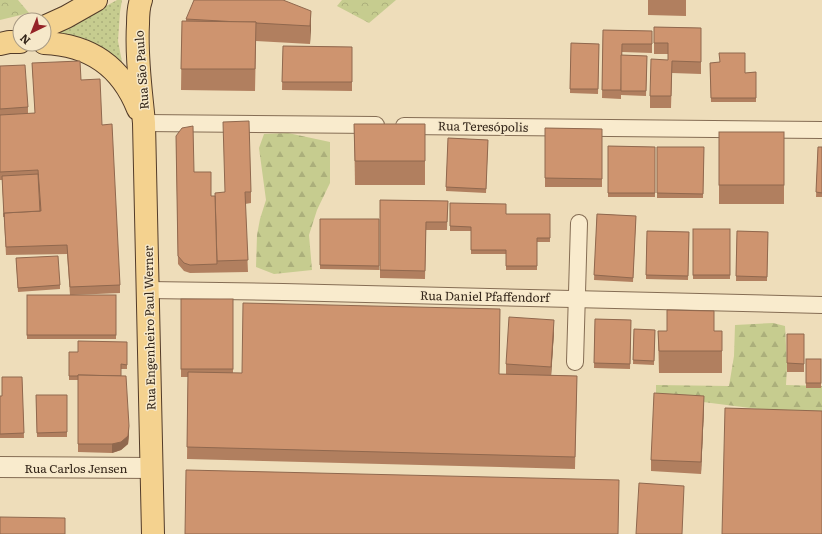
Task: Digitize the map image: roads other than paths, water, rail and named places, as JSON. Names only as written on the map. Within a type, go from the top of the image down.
[{"type":"main road","points":[[52,23],[96,0]]},
{"type":"main road","name":"Rua São Paulo","points":[[141,0],[139,6],[137,33],[138,62],[144,123]]},
{"type":"main road","name":"Rua São Paulo","points":[[52,44],[76,49],[96,56],[118,74],[133,94],[144,123]]},
{"type":"main road","name":"Rua Engenheiro Paul Werner","points":[[144,123],[153,534]]},
{"type":"street","name":"Rua Teresópolis","points":[[144,123],[822,130]]},
{"type":"street","points":[[575,362],[579,223]]},
{"type":"street","name":"Rua Daniel Pfaffendorf","points":[[148,290],[822,305]]},
{"type":"street","name":"Rua Carlos Jensen","points":[[0,467],[152,468]]}]
